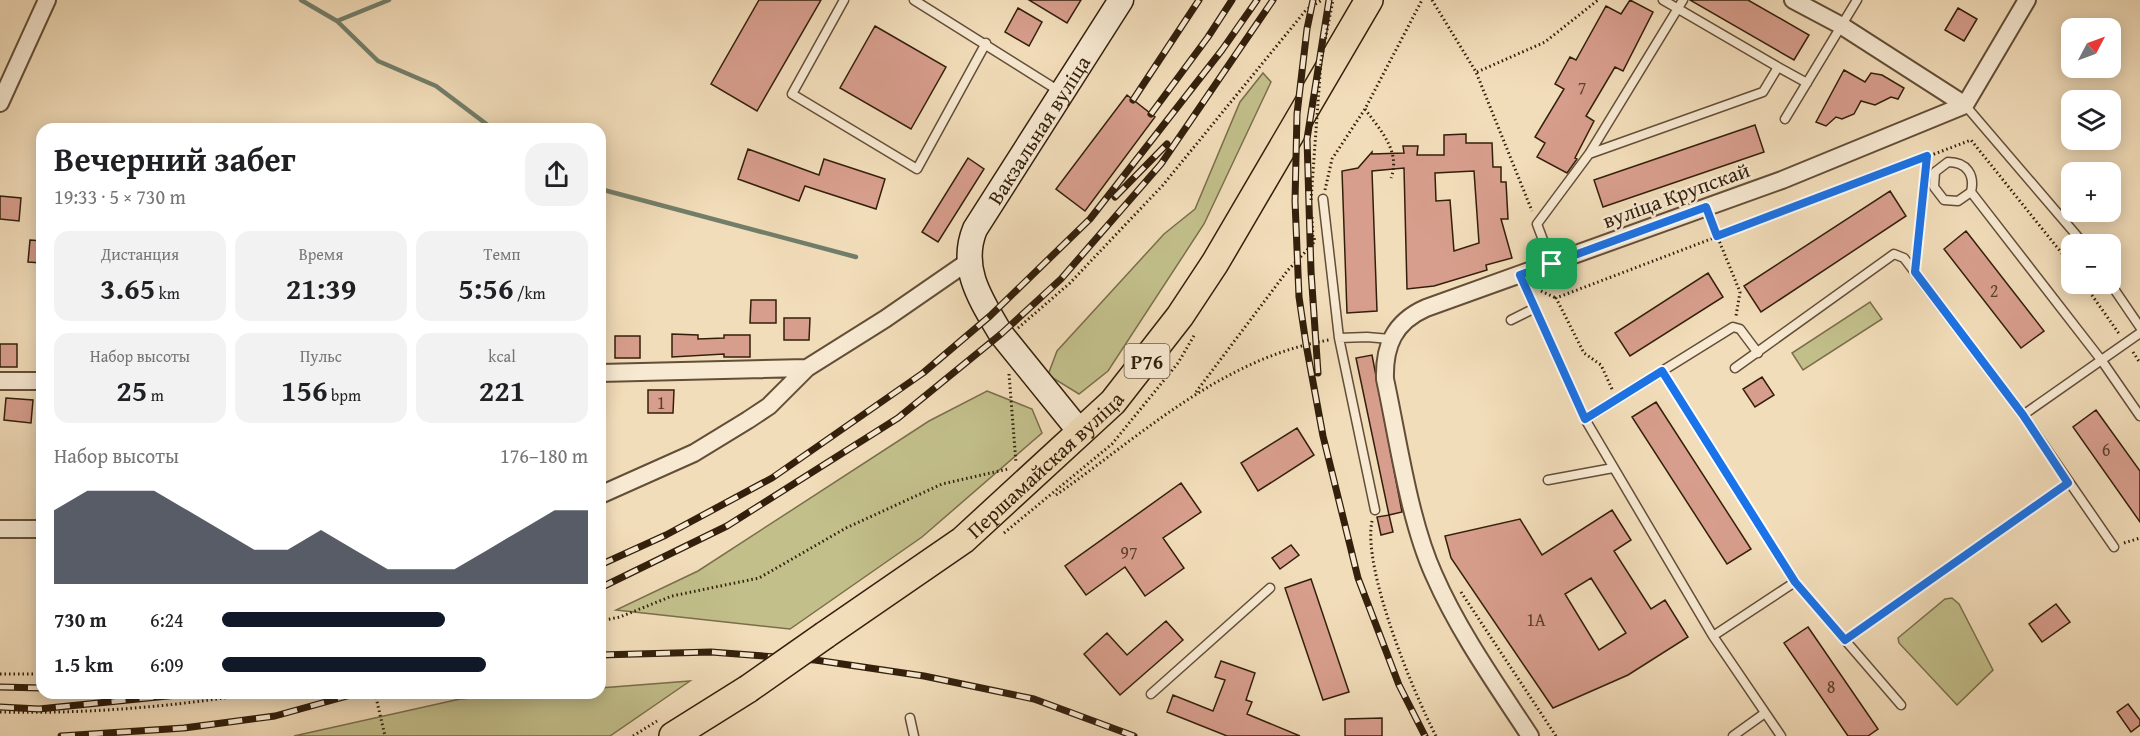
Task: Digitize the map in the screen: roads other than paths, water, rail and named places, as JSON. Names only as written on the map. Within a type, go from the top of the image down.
[{"type":"main road","name":"Вакзальная вуліца","points":[[1081,433],[1006,339],[977,290],[969,261],[968,246],[975,229],[1121,0]]},
{"type":"main road","name":"Першамайская вуліца","points":[[673,736],[748,688],[963,540],[1113,402],[1186,308],[1215,264],[1369,0]]},
{"type":"street","points":[[0,103],[47,0]]},
{"type":"street","points":[[1793,0],[1842,26],[1965,105],[2027,0]]},
{"type":"street","name":"вуліца Крупскай","points":[[1390,339],[1410,315],[1782,180],[1965,105]]},
{"type":"street","points":[[606,492],[694,453],[748,420],[769,406],[807,368],[885,319],[969,261]]},
{"type":"street","points":[[1390,339],[1385,360],[1385,379],[1418,525],[1433,574],[1466,638],[1530,736]]},
{"type":"street","points":[[606,373],[807,368]]},
{"type":"street","points":[[0,381],[36,381]]},
{"type":"street","points":[[0,529],[36,529]]},
{"type":"lane","points":[[844,0],[792,94],[917,169],[986,44]]},
{"type":"lane","points":[[914,0],[1062,93]]},
{"type":"lane","points":[[1663,0],[1680,4],[1778,67],[1808,83]]},
{"type":"lane","points":[[1785,119],[1857,0]]},
{"type":"lane","points":[[1552,264],[1537,224],[1589,154],[1680,4]]},
{"type":"lane","points":[[1589,154],[1763,92],[1778,67]]},
{"type":"lane","points":[[1965,105],[2075,234]]},
{"type":"lane","points":[[1971,192],[1958,201],[1944,200],[1934,188],[1935,172],[1948,162],[1962,164],[1972,178],[1971,192],[2102,360],[2140,416]]},
{"type":"lane","points":[[1323,199],[1339,338],[1375,510]]},
{"type":"lane","points":[[1735,368],[1894,254],[1904,258],[2023,415],[2114,547]]},
{"type":"lane","points":[[1520,275],[1585,419],[1713,636],[1781,736]]},
{"type":"lane","points":[[2118,294],[2140,327]]},
{"type":"lane","points":[[1511,320],[1535,308]]},
{"type":"lane","points":[[1585,419],[1733,327],[1740,329],[1758,353]]},
{"type":"lane","points":[[2023,415],[2140,333]]},
{"type":"lane","points":[[1339,338],[1390,339]]},
{"type":"lane","points":[[1662,371],[1795,582],[1901,705]]},
{"type":"lane","points":[[1548,480],[1613,468]]},
{"type":"lane","points":[[1713,636],[1795,582]]},
{"type":"lane","points":[[1151,694],[1270,588]]},
{"type":"lane","points":[[1733,736],[1765,713]]},
{"type":"lane","points":[[909,718],[914,736]]},
{"type":"waterway","points":[[301,0],[337,21],[389,0]]},
{"type":"waterway","points":[[337,21],[378,61],[436,86],[485,123]]},
{"type":"waterway","points":[[606,191],[856,257]]},
{"type":"railway","points":[[1133,100],[1199,0]]},
{"type":"railway","points":[[1151,114],[1208,37],[1232,0]]},
{"type":"railway","points":[[606,562],[666,535],[772,478],[923,373],[990,316],[1090,219],[1222,50],[1257,0]]},
{"type":"railway","points":[[606,585],[727,526],[898,418],[1001,334],[1061,279],[1161,164],[1273,0]]},
{"type":"railway","points":[[1313,0],[1307,29],[1297,114],[1295,201],[1299,297],[1306,344],[1323,436],[1358,578],[1399,685],[1425,736]]},
{"type":"railway","points":[[1318,373],[1311,271],[1307,139],[1329,0]]},
{"type":"railway","points":[[1115,197],[1167,144]]},
{"type":"railway","points":[[606,655],[711,652],[815,660],[924,676],[1034,699],[1134,736]]},
{"type":"railway","points":[[0,687],[36,688]]},
{"type":"railway","points":[[0,707],[39,709],[138,699]]},
{"type":"railway","points":[[61,736],[184,728],[275,716],[336,699]]}]
